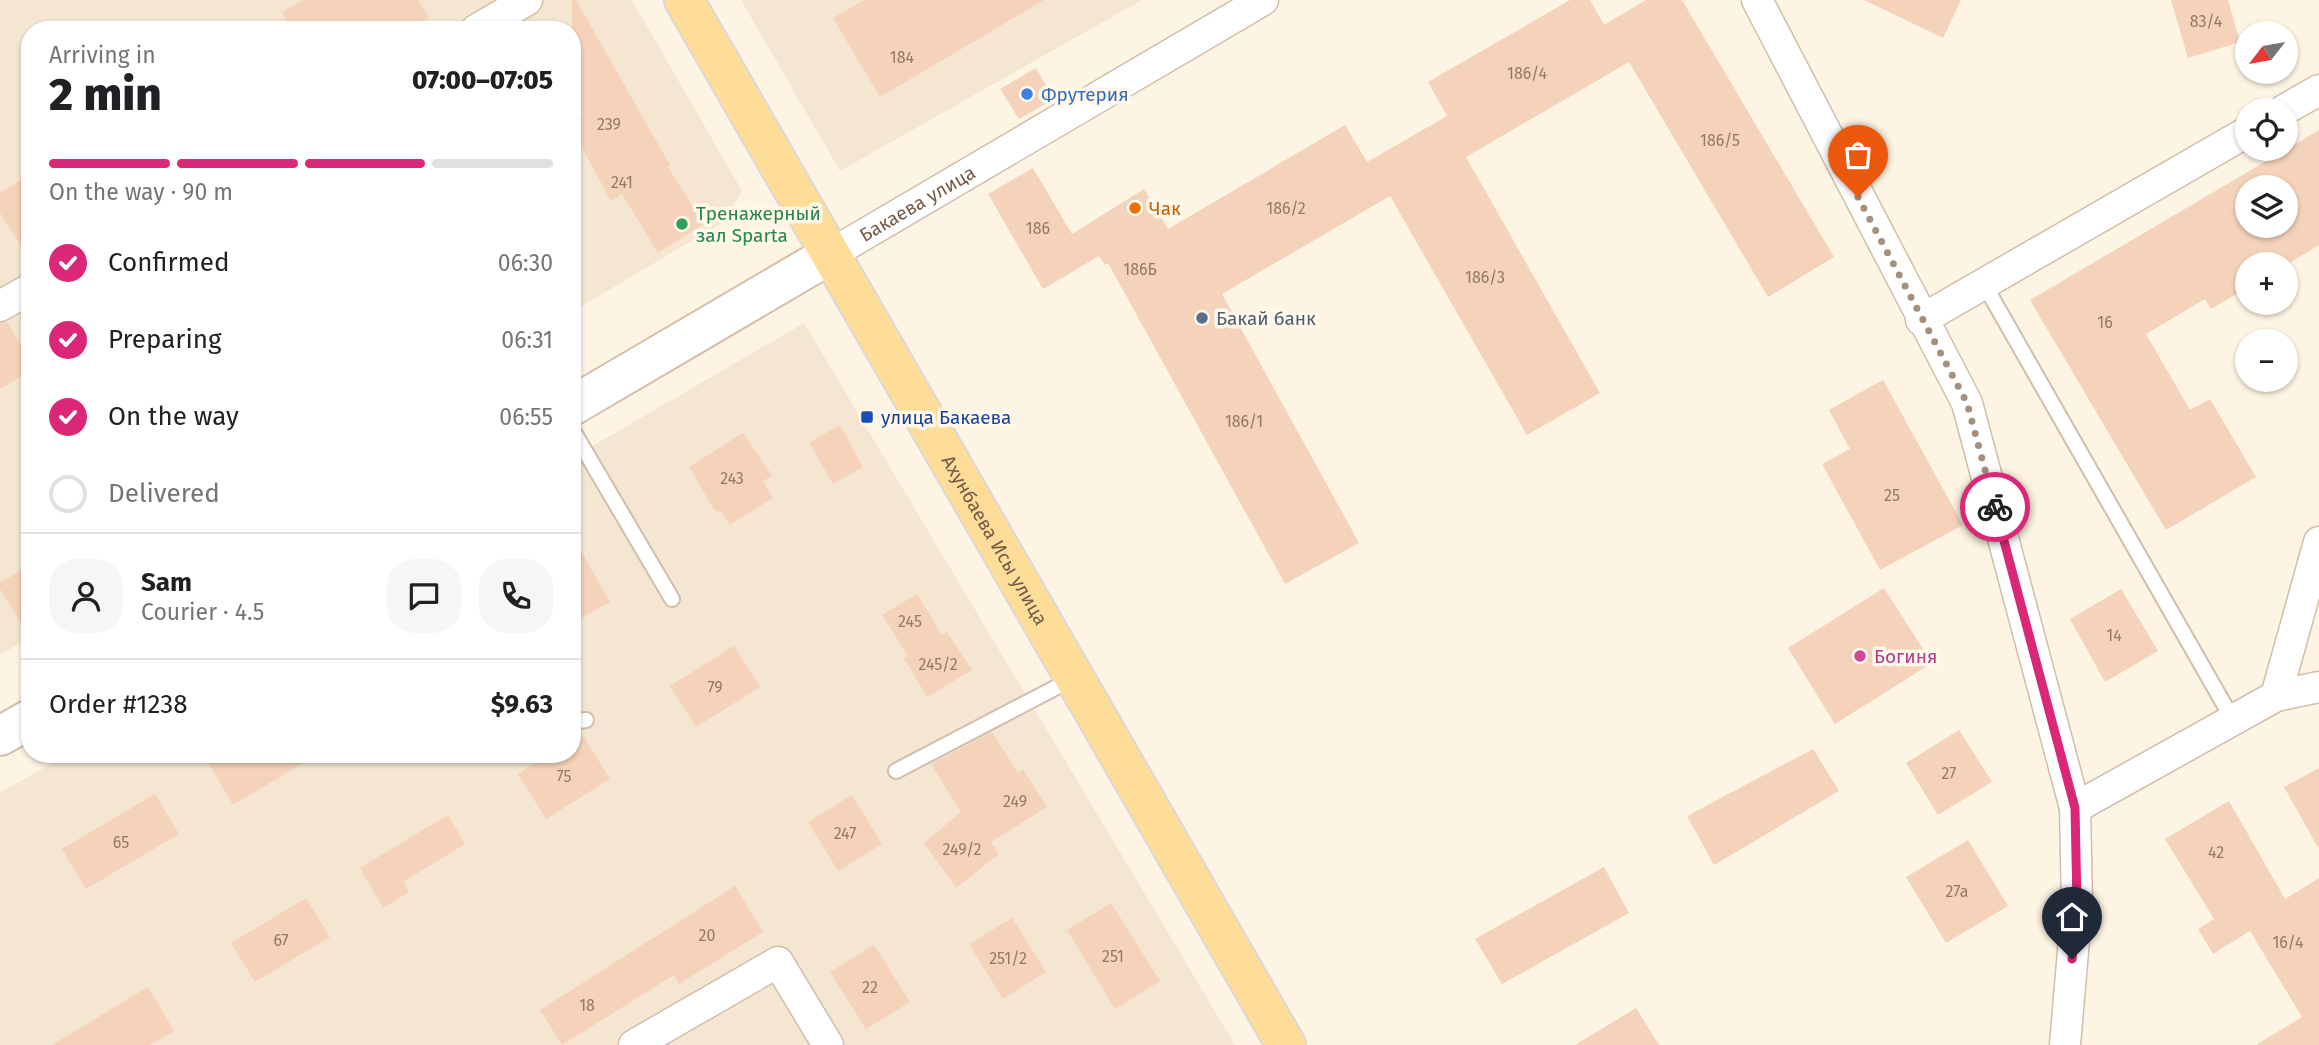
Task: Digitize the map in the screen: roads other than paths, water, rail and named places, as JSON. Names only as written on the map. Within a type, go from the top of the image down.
[{"type":"main road","name":"Ахунбаева Исы улица","points":[[684,0],[1286,1045]]},
{"type":"main road","name":"Бакаева улица","points":[[581,401],[831,254]]},
{"type":"main road","points":[[0,736],[21,724]]},
{"type":"street","points":[[491,21],[527,0]]},
{"type":"street","name":"Бакаева улица","points":[[831,254],[1263,0]]},
{"type":"street","points":[[1757,0],[1921,320],[1967,403],[2075,808],[2077,904],[2065,1045]]},
{"type":"street","points":[[2298,102],[2319,90]]},
{"type":"street","points":[[1921,320],[2235,139]]},
{"type":"street","points":[[0,306],[21,294]]},
{"type":"street","points":[[2276,696],[2319,542]]},
{"type":"street","points":[[2075,808],[2276,696],[2319,687]]},
{"type":"street","points":[[634,1045],[778,962],[828,1045]]},
{"type":"lane","points":[[1984,284],[2233,720]]},
{"type":"lane","points":[[581,444],[672,599]]},
{"type":"lane","points":[[896,771],[1075,677]]},
{"type":"place","name":"Фрутерия","points":[[1027,94]]},
{"type":"place","name":"Чак","points":[[1135,208]]},
{"type":"place","name":"Тренажерный зал Sparta","points":[[682,224]]},
{"type":"place","name":"Бакай банк","points":[[1202,318]]},
{"type":"place","name":"улица Бакаева","points":[[867,417]]},
{"type":"place","name":"Богиня","points":[[1860,656]]}]
